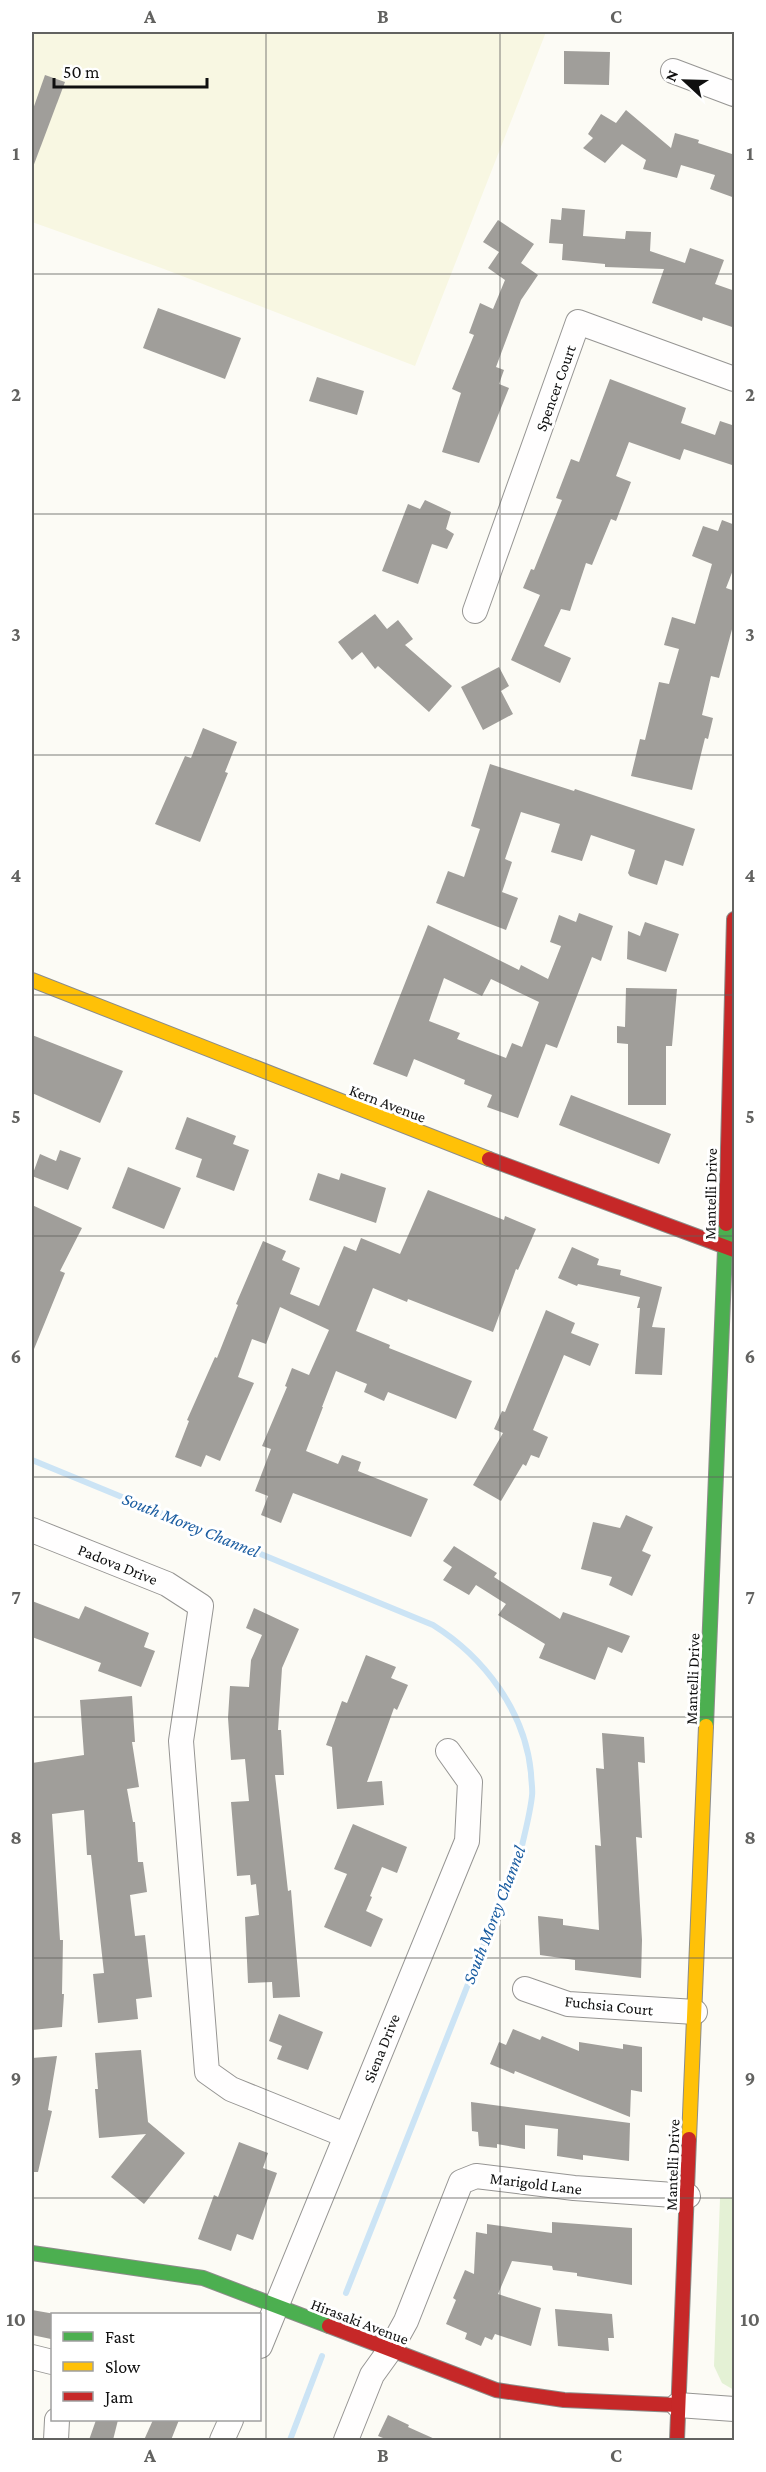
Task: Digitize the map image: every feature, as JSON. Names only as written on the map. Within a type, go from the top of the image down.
[{"type":"street","points":[[673,71],[735,94]]},
{"type":"street","name":"Spencer Court","points":[[475,611],[578,322],[735,379]]},
{"type":"street","name":"Mantelli Drive","points":[[677,2440],[695,2012],[726,1442],[735,919]]},
{"type":"street","name":"Kern Avenue","points":[[32,980],[428,1136],[730,1248]]},
{"type":"street","name":"Padova Drive","points":[[32,1530],[167,1584],[201,1606],[181,1741],[207,2072],[231,2089],[345,2135]]},
{"type":"street","name":"Siena Drive","points":[[261,2343],[466,1841],[470,1782],[448,1751]]},
{"type":"street","name":"Fuchsia Court","points":[[525,1989],[568,2004],[695,2012]]},
{"type":"street","name":"Marigold Lane","points":[[346,2440],[370,2378],[390,2350],[406,2321],[461,2182],[476,2176],[574,2188],[688,2196]]},
{"type":"street","name":"Hirasaki Avenue","points":[[32,2253],[203,2278],[496,2390],[568,2401],[678,2405]]},
{"type":"street","points":[[32,2357],[51,2362]]},
{"type":"street","points":[[678,2405],[735,2409]]},
{"type":"street","points":[[56,2440],[57,2421]]},
{"type":"street","points":[[222,2440],[231,2421]]},
{"type":"green space","points":[[32,32],[546,32],[415,366],[164,269],[32,222]]},
{"type":"green space","points":[[720,2198],[734,2198],[734,2390],[722,2383],[714,2366]]},
{"type":"building","points":[[564,51],[610,52],[609,85],[564,84]]},
{"type":"building","points":[[45,75],[65,82],[32,167],[32,112]]},
{"type":"building","points":[[626,110],[671,148],[675,133],[735,155],[735,198],[710,189],[715,175],[681,165],[677,178],[643,169],[646,160],[622,144],[605,163],[583,148],[593,138],[588,134],[601,114],[616,123]]},
{"type":"building","points":[[562,208],[585,210],[583,236],[625,239],[626,231],[651,232],[650,251],[685,263],[690,248],[724,260],[715,284],[735,291],[735,328],[703,317],[702,321],[652,303],[664,269],[605,267],[605,264],[562,260],[563,244],[549,243],[551,219],[561,220]]},
{"type":"building","points":[[498,220],[534,244],[521,263],[538,275],[521,300],[496,367],[504,370],[499,384],[509,388],[479,463],[442,452],[461,393],[452,389],[474,335],[469,333],[480,303],[493,309],[505,280],[488,268],[499,252],[483,242]]},
{"type":"building","points":[[158,308],[241,338],[225,379],[143,348]]},
{"type":"building","points":[[317,377],[364,391],[357,415],[309,401]]},
{"type":"building","points":[[610,379],[686,408],[681,423],[715,435],[720,421],[735,426],[735,466],[684,449],[680,460],[629,442],[616,476],[631,482],[616,521],[611,519],[592,565],[586,563],[570,611],[561,609],[544,646],[571,658],[560,683],[511,660],[540,595],[523,588],[531,569],[534,570],[562,500],[556,498],[571,459],[579,462]]},
{"type":"building","points":[[425,500],[451,512],[446,529],[454,534],[447,549],[432,544],[418,584],[382,571],[408,504],[420,509]]},
{"type":"building","points":[[722,520],[735,525],[735,565],[726,588],[735,591],[735,618],[719,678],[711,676],[702,715],[713,718],[708,739],[705,738],[692,790],[631,776],[640,739],[645,740],[659,682],[669,684],[679,649],[664,645],[672,617],[695,624],[712,564],[692,556],[703,526],[718,531]]},
{"type":"building","points":[[375,614],[387,629],[398,620],[413,639],[405,645],[452,686],[429,712],[378,666],[375,669],[362,652],[352,660],[338,642]]},
{"type":"building","points":[[499,667],[509,686],[501,691],[513,714],[483,730],[461,687]]},
{"type":"building","points":[[203,728],[237,742],[225,772],[228,773],[200,842],[155,824],[185,756],[191,758]]},
{"type":"building","points":[[490,764],[574,791],[575,789],[695,829],[683,866],[665,860],[657,885],[630,876],[628,873],[635,850],[591,835],[582,861],[551,852],[560,824],[521,812],[505,859],[512,862],[502,892],[518,898],[506,930],[436,903],[448,871],[464,877],[480,829],[471,826]]},
{"type":"building","points":[[579,913],[613,926],[601,961],[592,957],[557,1048],[546,1044],[518,1118],[487,1107],[492,1095],[464,1084],[465,1080],[414,1059],[407,1077],[373,1064],[428,925],[519,970],[521,965],[548,979],[561,946],[550,942],[559,915],[576,922]],"holes":[[[444,978],[482,996],[491,979],[539,1002],[522,1047],[512,1043],[506,1058],[457,1039],[460,1033],[429,1021]]]},
{"type":"building","points":[[645,922],[679,934],[666,972],[627,959],[628,931],[640,936]]},
{"type":"building","points":[[626,988],[677,989],[672,1046],[666,1046],[666,1105],[628,1105],[628,1044],[617,1043],[617,1026],[625,1027]]},
{"type":"building","points":[[32,1035],[123,1071],[100,1123],[32,1093]]},
{"type":"building","points":[[571,1095],[671,1134],[659,1164],[559,1125]]},
{"type":"building","points":[[187,1117],[236,1136],[233,1144],[249,1150],[234,1191],[196,1177],[202,1159],[175,1149]]},
{"type":"building","points":[[60,1150],[81,1158],[68,1190],[32,1176],[40,1154],[56,1161]]},
{"type":"building","points":[[128,1167],[181,1188],[164,1229],[112,1208]]},
{"type":"building","points":[[318,1173],[339,1180],[341,1173],[386,1188],[376,1223],[309,1200]]},
{"type":"building","points":[[428,1190],[504,1220],[505,1216],[536,1229],[518,1270],[516,1269],[493,1332],[373,1288],[356,1331],[390,1345],[389,1348],[472,1381],[456,1419],[388,1392],[384,1401],[364,1392],[367,1384],[336,1371],[306,1451],[338,1464],[342,1455],[361,1462],[358,1471],[428,1499],[411,1537],[293,1493],[281,1523],[261,1515],[268,1496],[255,1491],[271,1449],[262,1446],[287,1387],[285,1386],[292,1368],[309,1375],[329,1330],[280,1307],[266,1344],[252,1339],[238,1377],[254,1383],[220,1461],[206,1455],[201,1467],[175,1457],[189,1421],[187,1420],[215,1357],[217,1358],[238,1305],[236,1304],[263,1241],[286,1251],[282,1260],[300,1268],[290,1294],[319,1306],[344,1246],[356,1251],[361,1238],[400,1254]]},
{"type":"building","points":[[32,1205],[82,1228],[60,1271],[65,1273],[32,1354]]},
{"type":"building","points":[[572,1247],[599,1259],[597,1265],[621,1270],[620,1275],[662,1287],[652,1327],[665,1328],[662,1375],[635,1374],[640,1308],[637,1308],[640,1297],[578,1284],[577,1286],[558,1278]]},
{"type":"building","points":[[546,1310],[575,1323],[571,1333],[599,1344],[590,1366],[564,1355],[533,1430],[548,1437],[539,1458],[531,1455],[526,1466],[523,1464],[501,1501],[473,1485],[503,1433],[494,1429],[502,1411],[505,1412]]},
{"type":"building","points":[[626,1515],[653,1527],[642,1551],[651,1555],[632,1596],[609,1585],[612,1577],[581,1569],[593,1522],[620,1528]]},
{"type":"building","points":[[454,1546],[497,1573],[494,1577],[560,1619],[563,1612],[630,1636],[622,1653],[608,1647],[595,1680],[539,1658],[545,1644],[498,1615],[506,1604],[476,1585],[469,1595],[443,1580],[452,1567],[443,1561]]},
{"type":"building","points":[[32,1601],[79,1619],[85,1606],[149,1633],[144,1647],[155,1651],[141,1687],[98,1671],[101,1663],[32,1637]]},
{"type":"building","points":[[254,1608],[299,1629],[282,1668],[278,1730],[281,1730],[284,1775],[275,1775],[288,1891],[291,1890],[300,1997],[273,1998],[272,1982],[248,1983],[245,1917],[259,1915],[256,1884],[251,1885],[250,1875],[237,1876],[231,1802],[249,1801],[245,1759],[231,1760],[228,1718],[230,1686],[249,1687],[251,1660],[262,1635],[246,1628]]},
{"type":"building","points":[[366,1655],[396,1667],[391,1678],[408,1685],[397,1710],[394,1708],[367,1782],[382,1781],[384,1805],[337,1809],[332,1747],[326,1745],[342,1701],[347,1703]]},
{"type":"building","points":[[132,1696],[135,1742],[132,1742],[139,1787],[127,1789],[133,1822],[135,1822],[138,1862],[143,1862],[147,1892],[130,1895],[135,1936],[145,1935],[152,1997],[136,1999],[138,2019],[98,2023],[93,1974],[104,1973],[91,1855],[87,1855],[84,1810],[52,1814],[60,1940],[63,1940],[62,2027],[32,2030],[32,1763],[84,1755],[80,1700]]},
{"type":"building","points":[[602,1733],[644,1737],[645,1763],[638,1762],[642,1838],[636,1837],[642,1940],[641,1978],[575,1970],[575,1960],[540,1955],[538,1916],[563,1919],[563,1925],[599,1930],[595,1845],[601,1846],[596,1768],[604,1769]]},
{"type":"building","points":[[353,1824],[407,1847],[397,1873],[382,1867],[370,1896],[372,1897],[366,1911],[383,1919],[371,1947],[324,1927],[347,1874],[334,1869]]},
{"type":"building","points":[[279,2014],[323,2032],[308,2070],[277,2059],[282,2046],[269,2041]]},
{"type":"building","points":[[513,2029],[540,2040],[542,2036],[579,2051],[579,2042],[623,2049],[623,2044],[642,2047],[642,2092],[631,2090],[630,2117],[515,2071],[514,2074],[490,2064],[499,2042],[506,2045]]},
{"type":"building","points":[[141,2050],[148,2122],[185,2153],[144,2204],[111,2177],[146,2134],[99,2138],[95,2089],[98,2089],[95,2053]]},
{"type":"building","points":[[57,2056],[48,2110],[52,2111],[38,2172],[32,2172],[32,2058]]},
{"type":"building","points":[[471,2102],[630,2123],[629,2161],[583,2155],[583,2160],[557,2156],[558,2129],[525,2125],[525,2149],[497,2144],[497,2148],[479,2146],[478,2132],[472,2131]]},
{"type":"building","points":[[239,2142],[268,2153],[263,2168],[277,2173],[253,2240],[237,2234],[231,2251],[198,2239],[214,2195],[218,2197]]},
{"type":"building","points":[[552,2222],[632,2228],[632,2285],[577,2276],[577,2273],[553,2270],[552,2266],[512,2261],[498,2294],[541,2308],[531,2346],[495,2334],[492,2340],[485,2337],[481,2346],[465,2339],[467,2333],[446,2324],[456,2300],[453,2298],[465,2270],[474,2274],[476,2232],[487,2234],[487,2224],[552,2233]]},
{"type":"building","points":[[555,2309],[612,2314],[614,2338],[608,2338],[609,2351],[558,2346]]},
{"type":"building","points":[[32,2310],[51,2313],[51,2339],[32,2335]]},
{"type":"building","points":[[388,2415],[437,2440],[388,2440],[378,2436]]},
{"type":"building","points":[[96,2421],[118,2421],[113,2440],[89,2440]]},
{"type":"building","points":[[153,2421],[179,2421],[171,2440],[144,2440]]},
{"type":"waterway","name":"South Morey Channel","points":[[32,1460],[433,1625],[452,1638],[485,1670],[511,1707],[520,1728],[527,1750],[532,1790],[521,1850],[346,2293]]},
{"type":"waterway","name":"South Morey Channel","points":[[290,2440],[322,2356]]},
{"type":"traffic: fast","points":[[706,1726],[726,1224]]},
{"type":"traffic: fast","points":[[32,2253],[203,2278],[329,2326]]},
{"type":"traffic: slow","points":[[32,980],[489,1159]]},
{"type":"traffic: slow","points":[[689,2139],[706,1726]]},
{"type":"traffic: jam","points":[[726,1224],[734,919]]},
{"type":"traffic: jam","points":[[489,1159],[734,1250]]},
{"type":"traffic: jam","points":[[677,2440],[689,2139]]},
{"type":"traffic: jam","points":[[329,2326],[496,2390],[564,2400],[678,2405]]}]
